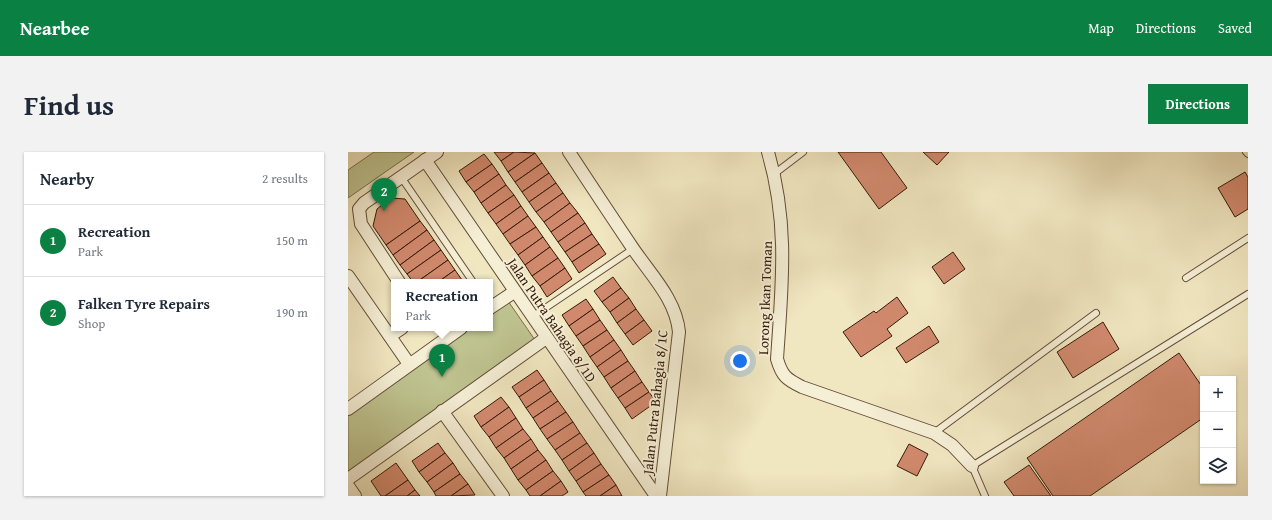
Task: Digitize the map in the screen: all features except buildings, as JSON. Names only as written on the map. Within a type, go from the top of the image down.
[{"type":"street","points":[[397,279],[364,230],[359,216],[359,209],[364,203],[437,152]]},
{"type":"street","name":"Jalan Putra Bahagia 8/1C","points":[[569,152],[633,249],[668,298],[678,320],[679,332],[660,496]]},
{"type":"street","name":"Lorong Ikan Toman","points":[[768,152],[774,174],[781,221],[783,265],[776,359],[780,372],[788,380],[802,387],[934,433],[952,445],[972,466]]},
{"type":"street","name":"Jalan Putra Bahagia 8/1D","points":[[425,160],[514,292],[656,496]]},
{"type":"street","points":[[348,276],[409,364]]},
{"type":"street","points":[[493,306],[514,292]]},
{"type":"street","points":[[390,336],[398,331]]},
{"type":"street","points":[[348,409],[457,331]]},
{"type":"street","points":[[348,479],[546,338]]},
{"type":"street","points":[[442,411],[503,496]]},
{"type":"street","points":[[348,486],[356,496]]},
{"type":"lane","points":[[774,174],[803,152]]},
{"type":"lane","points":[[401,177],[471,279]]},
{"type":"lane","points":[[1186,278],[1248,238]]},
{"type":"lane","points":[[532,318],[633,249]]},
{"type":"lane","points":[[985,496],[972,466],[1248,294]]},
{"type":"lane","points":[[934,433],[1096,313]]},
{"type":"green space","points":[[374,152],[414,152],[348,198],[348,170]]},
{"type":"green space","points":[[508,301],[535,340],[348,472],[348,414],[466,331],[493,331],[493,312]]},
{"type":"place","name":"Falken Tyre Repairs","points":[[384,211]]},
{"type":"place","name":"Recreation","points":[[442,377]]}]
